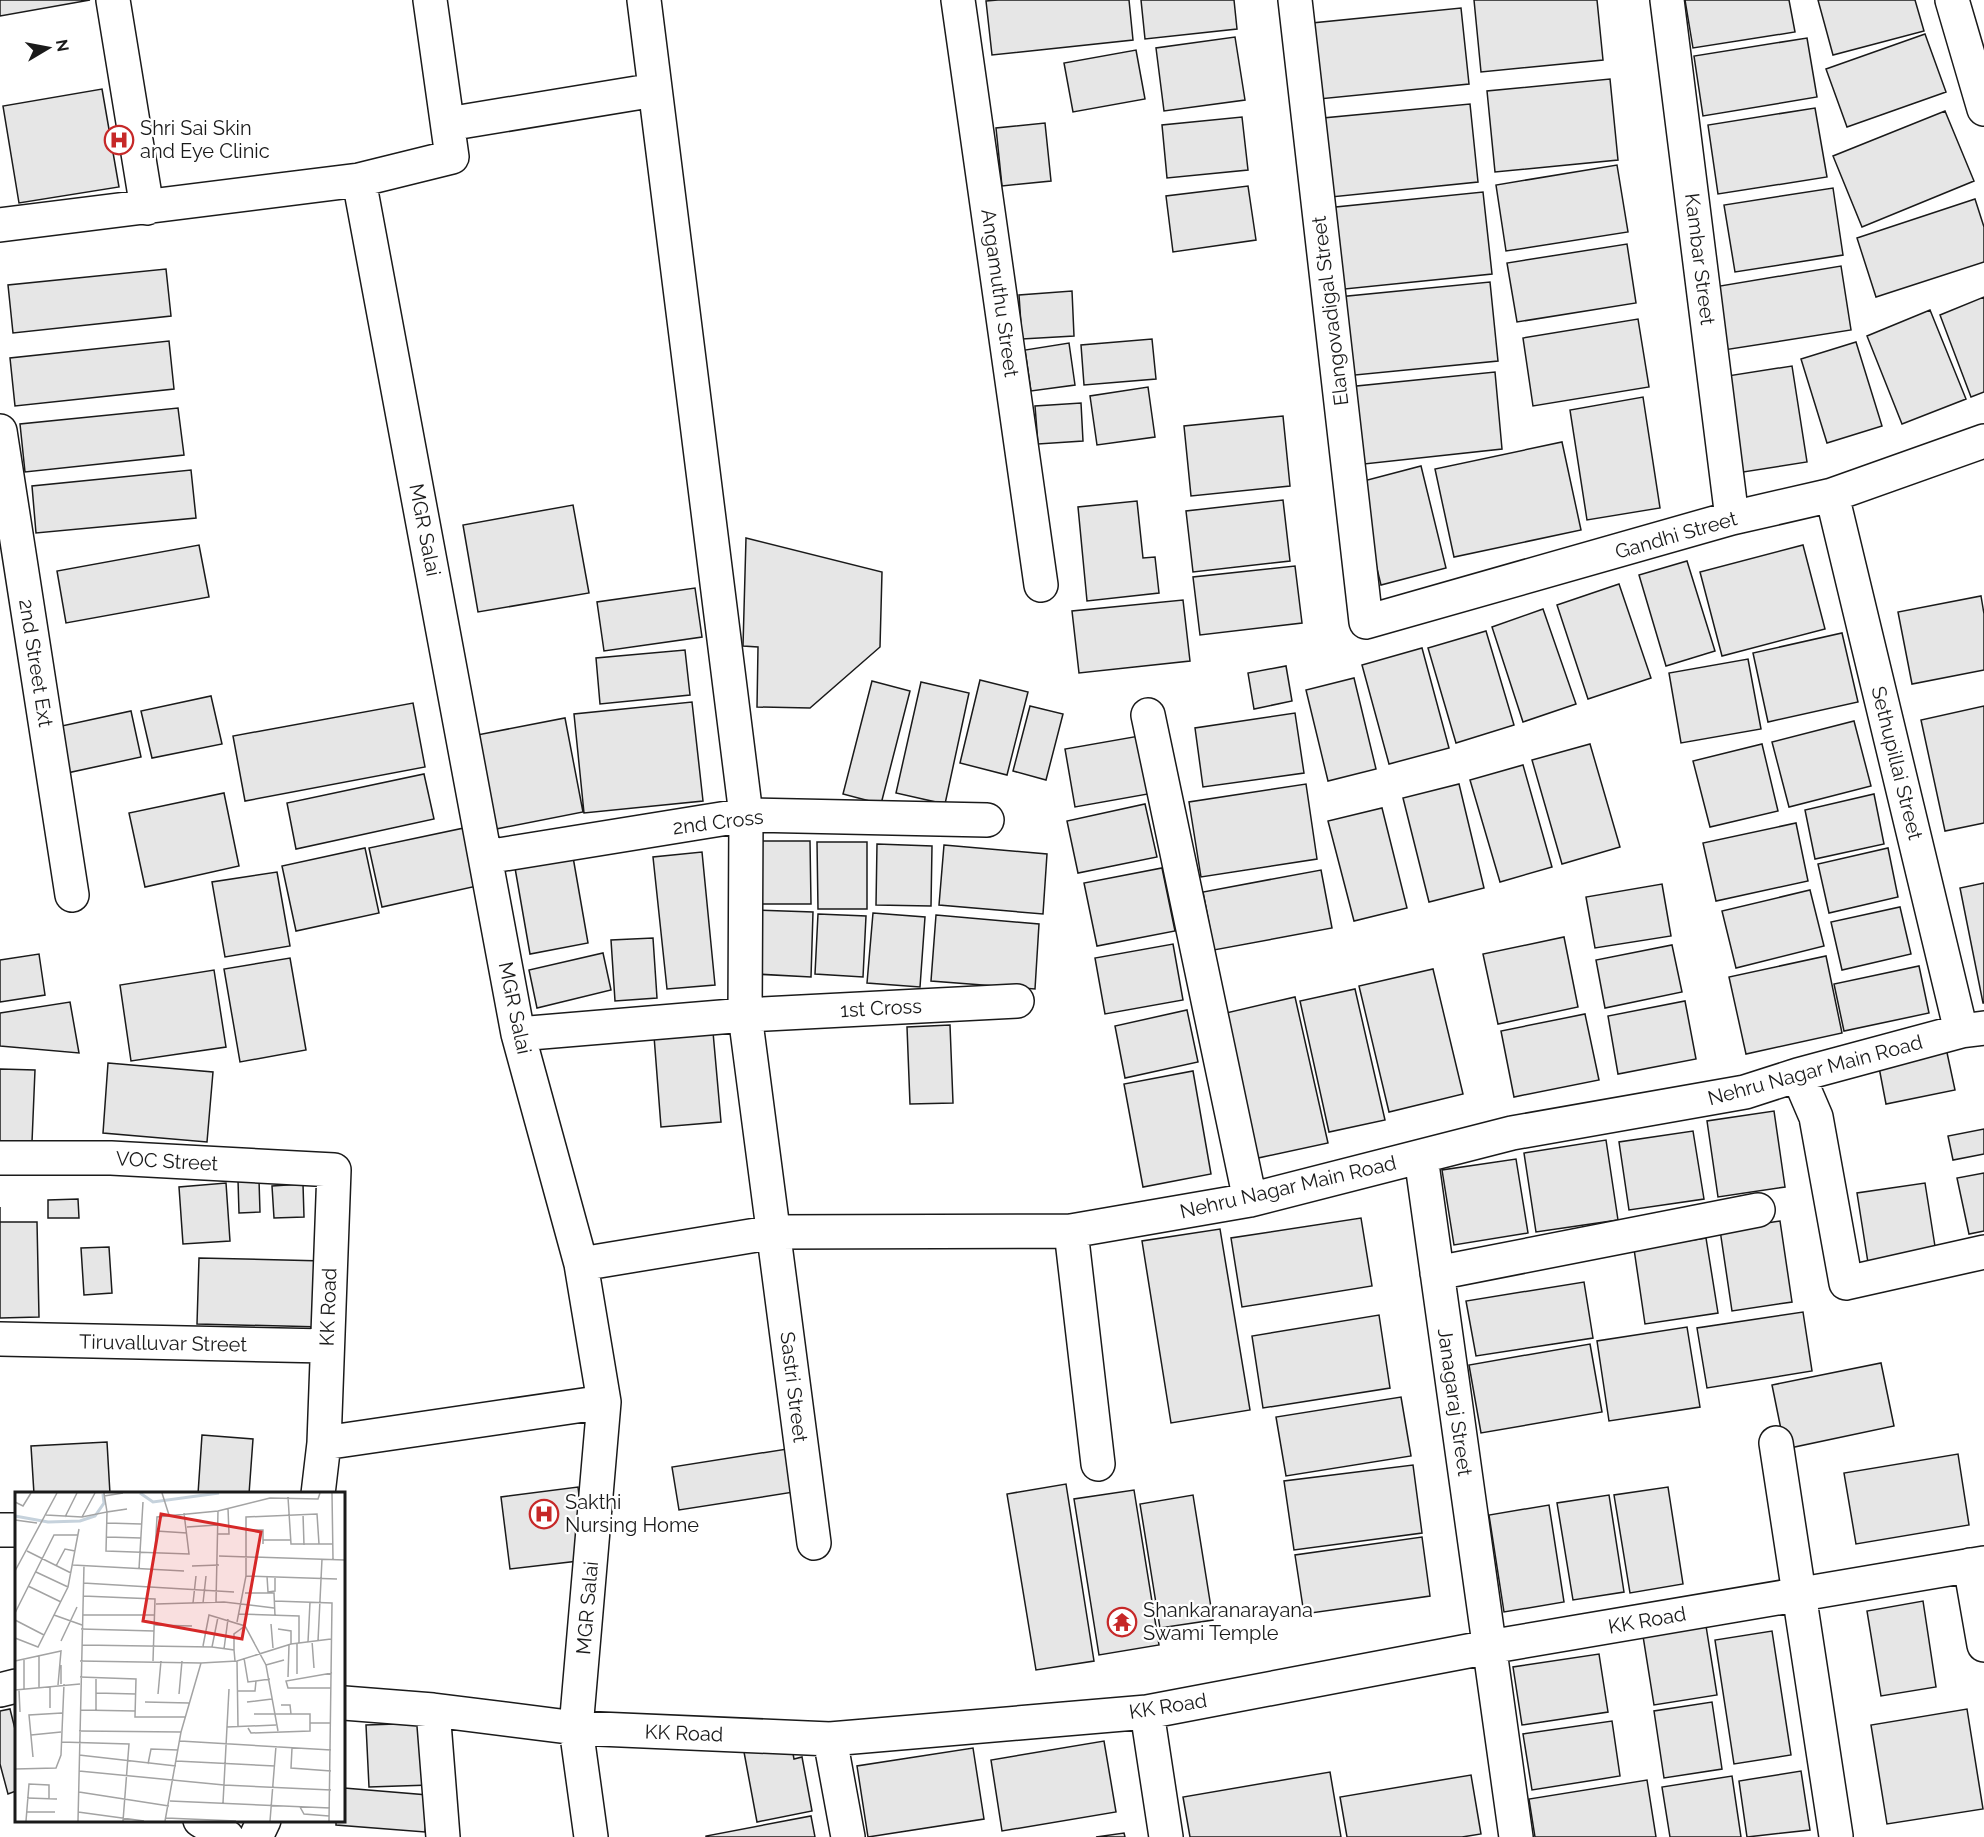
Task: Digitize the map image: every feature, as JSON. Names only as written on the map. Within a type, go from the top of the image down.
[{"type":"street","points":[[113,0],[147,208]]},
{"type":"street","points":[[0,225],[359,180],[452,157],[430,0]]},
{"type":"street","name":"Sastri Street","points":[[644,0],[746,815],[745,1015],[814,1543]]},
{"type":"street","name":"Angamuthu Street","points":[[958,0],[1041,585]]},
{"type":"street","name":"Elangovadigal Street","points":[[1294,0],[1366,622]]},
{"type":"street","name":"Kambar Street","points":[[1667,0],[1732,518]]},
{"type":"street","points":[[1952,0],[1984,109]]},
{"type":"street","points":[[448,124],[655,90]]},
{"type":"street","name":"MGR Salai","points":[[359,180],[518,1034],[580,1264],[604,1402],[576,1728],[591,1837]]},
{"type":"street","name":"2nd Street Ext","points":[[0,431],[72,895]]},
{"type":"street","name":"Gandhi Street","points":[[1366,622],[1732,518],[1832,495],[1984,441]]},
{"type":"street","name":"Sethupillai Street","points":[[1832,495],[1973,1030]]},
{"type":"street","points":[[1148,715],[1251,1200]]},
{"type":"street","name":"2nd Cross","points":[[486,857],[746,815],[987,820]]},
{"type":"street","name":"1st Cross","points":[[518,1034],[745,1015],[1017,1001]]},
{"type":"street","name":"Nehru Nagar Main Road","points":[[580,1264],[774,1232],[1071,1231],[1251,1200],[1512,1133],[1745,1092],[1798,1075],[1973,1030]]},
{"type":"street","points":[[1798,1075],[1816,1117],[1846,1283],[1984,1252]]},
{"type":"street","name":"Janagaraj Street","points":[[1421,1157],[1516,1837]]},
{"type":"street","name":"VOC Street","points":[[0,1158],[111,1158],[334,1170]]},
{"type":"street","name":"KK Road","points":[[318,1492],[324,1443],[334,1170]]},
{"type":"street","points":[[1437,1273],[1758,1210]]},
{"type":"street","points":[[1071,1231],[1098,1464]]},
{"type":"street","name":"Tiruvalluvar Street","points":[[0,1339],[326,1346]]},
{"type":"street","points":[[324,1443],[604,1402]]},
{"type":"street","points":[[1776,1443],[1797,1594],[1836,1836]]},
{"type":"street","points":[[1977,1564],[1984,1645]]},
{"type":"street","name":"KK Road","points":[[345,1703],[433,1710],[576,1728],[830,1739],[1147,1712],[1489,1647],[1977,1564]]},
{"type":"street","points":[[0,1690],[15,1686]]},
{"type":"street","points":[[433,1710],[443,1837]]},
{"type":"street","points":[[1147,1712],[1166,1837]]},
{"type":"street","points":[[830,1739],[848,1837]]},
{"type":"street","points":[[202,1822],[227,1837]]},
{"type":"street","points":[[256,1837],[264,1822]]},
{"type":"building","points":[[0,0],[90,0],[0,16]]},
{"type":"building","points":[[1129,0],[1133,40],[992,55],[986,1]]},
{"type":"building","points":[[1141,0],[1234,0],[1237,29],[1145,39]]},
{"type":"building","points":[[1474,0],[1597,0],[1603,60],[1481,72]]},
{"type":"building","points":[[1685,0],[1789,0],[1795,32],[1693,48]]},
{"type":"building","points":[[1818,0],[1915,0],[1924,31],[1833,55]]},
{"type":"building","points":[[1461,8],[1469,84],[1319,99],[1312,23]]},
{"type":"building","points":[[1925,34],[1946,92],[1847,127],[1826,69]]},
{"type":"building","points":[[1235,37],[1245,100],[1164,111],[1156,48]]},
{"type":"building","points":[[1807,38],[1817,97],[1703,116],[1694,56]]},
{"type":"building","points":[[1136,50],[1145,99],[1073,112],[1064,63]]},
{"type":"building","points":[[1610,79],[1618,160],[1495,172],[1487,91]]},
{"type":"building","points":[[102,89],[119,187],[19,203],[3,106]]},
{"type":"building","points":[[1470,104],[1478,182],[1331,197],[1323,118]]},
{"type":"building","points":[[1815,108],[1827,177],[1718,194],[1708,125]]},
{"type":"building","points":[[1945,111],[1974,181],[1862,227],[1833,156]]},
{"type":"building","points":[[1242,117],[1248,170],[1167,178],[1162,125]]},
{"type":"building","points":[[1045,123],[1051,181],[1002,186],[996,128]]},
{"type":"building","points":[[1617,165],[1628,232],[1506,251],[1496,185]]},
{"type":"building","points":[[1248,186],[1256,240],[1173,252],[1166,196]]},
{"type":"building","points":[[1833,188],[1843,255],[1735,272],[1724,205]]},
{"type":"building","points":[[1483,192],[1492,274],[1335,290],[1326,208]]},
{"type":"building","points":[[1975,199],[1984,227],[1984,262],[1876,297],[1857,238]]},
{"type":"building","points":[[1627,244],[1636,303],[1517,322],[1507,263]]},
{"type":"building","points":[[1841,266],[1851,330],[1724,350],[1714,287]]},
{"type":"building","points":[[166,269],[171,316],[13,333],[8,285]]},
{"type":"building","points":[[1490,282],[1498,361],[1345,376],[1338,297]]},
{"type":"building","points":[[1072,291],[1074,336],[1022,339],[1019,295]]},
{"type":"building","points":[[1984,297],[1984,392],[1971,397],[1940,315]]},
{"type":"building","points":[[1930,310],[1966,399],[1902,424],[1867,336]]},
{"type":"building","points":[[1638,319],[1649,387],[1533,406],[1523,338]]},
{"type":"building","points":[[1152,339],[1156,379],[1084,385],[1081,345]]},
{"type":"building","points":[[169,341],[174,389],[15,406],[10,358]]},
{"type":"building","points":[[1856,342],[1882,426],[1827,443],[1801,359]]},
{"type":"building","points":[[1069,343],[1075,385],[1031,391],[1025,350]]},
{"type":"building","points":[[1792,366],[1807,462],[1737,473],[1721,377]]},
{"type":"building","points":[[1495,372],[1502,449],[1355,465],[1347,387]]},
{"type":"building","points":[[1148,387],[1155,437],[1097,445],[1090,396]]},
{"type":"building","points":[[1643,397],[1660,508],[1587,520],[1570,410]]},
{"type":"building","points":[[1081,403],[1083,441],[1038,444],[1035,406]]},
{"type":"building","points":[[178,408],[184,455],[25,472],[20,424]]},
{"type":"building","points":[[1283,416],[1290,486],[1191,496],[1184,426]]},
{"type":"building","points":[[1562,442],[1581,530],[1454,557],[1435,469]]},
{"type":"building","points":[[1421,466],[1446,568],[1381,585],[1356,483]]},
{"type":"building","points":[[191,470],[196,518],[36,533],[32,486]]},
{"type":"building","points":[[1283,500],[1290,561],[1193,572],[1186,511]]},
{"type":"building","points":[[1137,501],[1143,558],[1155,557],[1159,593],[1087,601],[1078,507]]},
{"type":"building","points":[[573,505],[589,593],[478,612],[463,525]]},
{"type":"building","points":[[746,538],[882,572],[880,647],[810,708],[757,707],[758,647],[743,646]]},
{"type":"building","points":[[199,545],[209,597],[66,623],[57,571]]},
{"type":"building","points":[[1803,545],[1825,629],[1722,656],[1700,572]]},
{"type":"building","points":[[1687,561],[1715,651],[1666,666],[1639,575]]},
{"type":"building","points":[[1295,566],[1302,623],[1200,635],[1193,577]]},
{"type":"building","points":[[1619,584],[1651,678],[1588,699],[1557,605]]},
{"type":"building","points":[[695,588],[702,637],[604,651],[597,602]]},
{"type":"building","points":[[1981,596],[1984,614],[1984,670],[1912,684],[1898,612]]},
{"type":"building","points":[[1183,600],[1190,661],[1079,673],[1072,611]]},
{"type":"building","points":[[1543,609],[1576,704],[1523,722],[1492,627]]},
{"type":"building","points":[[1486,631],[1514,725],[1456,743],[1428,648]]},
{"type":"building","points":[[1842,633],[1858,702],[1768,722],[1753,653]]},
{"type":"building","points":[[1422,648],[1449,748],[1389,764],[1362,665]]},
{"type":"building","points":[[685,650],[690,695],[600,704],[596,658]]},
{"type":"building","points":[[1748,659],[1761,729],[1681,743],[1669,673]]},
{"type":"building","points":[[1286,666],[1292,701],[1254,709],[1248,673]]},
{"type":"building","points":[[1354,678],[1376,769],[1328,781],[1306,690]]},
{"type":"building","points":[[980,680],[1028,692],[1007,775],[960,763]]},
{"type":"building","points":[[872,681],[910,691],[881,804],[843,794]]},
{"type":"building","points":[[921,682],[969,693],[945,804],[896,793]]},
{"type":"building","points":[[211,696],[222,744],[152,758],[141,711]]},
{"type":"building","points":[[692,702],[703,801],[584,813],[574,714]]},
{"type":"building","points":[[413,703],[425,767],[245,801],[233,736]]},
{"type":"building","points":[[1030,706],[1063,714],[1046,780],[1013,771]]},
{"type":"building","points":[[1984,706],[1984,823],[1945,831],[1921,720]]},
{"type":"building","points":[[131,711],[141,757],[67,773],[57,727]]},
{"type":"building","points":[[1295,713],[1304,773],[1203,787],[1195,728]]},
{"type":"building","points":[[565,718],[583,812],[496,829],[477,735]]},
{"type":"building","points":[[1854,721],[1871,786],[1789,807],[1772,742]]},
{"type":"building","points":[[1139,736],[1148,794],[1075,807],[1065,749]]},
{"type":"building","points":[[1590,744],[1620,847],[1562,864],[1532,760]]},
{"type":"building","points":[[1762,744],[1778,811],[1710,827],[1693,761]]},
{"type":"building","points":[[1523,765],[1552,867],[1500,882],[1470,780]]},
{"type":"building","points":[[424,774],[434,819],[296,849],[287,803]]},
{"type":"building","points":[[1306,784],[1317,859],[1201,877],[1189,802]]},
{"type":"building","points":[[1459,784],[1484,888],[1429,902],[1403,798]]},
{"type":"building","points":[[224,793],[239,866],[145,887],[129,813]]},
{"type":"building","points":[[1874,794],[1884,844],[1815,859],[1805,810]]},
{"type":"building","points":[[1145,804],[1157,857],[1078,873],[1067,821]]},
{"type":"building","points":[[1382,808],[1407,908],[1354,921],[1328,821]]},
{"type":"building","points":[[1796,823],[1808,881],[1716,901],[1703,843]]},
{"type":"building","points":[[464,828],[477,886],[382,907],[369,848]]},
{"type":"building","points":[[757,841],[810,841],[811,904],[757,904]]},
{"type":"building","points":[[817,842],[867,842],[867,909],[818,909]]},
{"type":"building","points":[[877,844],[932,846],[931,906],[876,905]]},
{"type":"building","points":[[944,845],[1047,854],[1043,914],[939,905]]},
{"type":"building","points":[[365,848],[379,913],[296,931],[282,866]]},
{"type":"building","points":[[1888,848],[1898,897],[1829,913],[1818,864]]},
{"type":"building","points":[[702,852],[715,985],[667,989],[653,857]]},
{"type":"building","points":[[573,857],[588,943],[530,954],[515,868]]},
{"type":"building","points":[[1162,868],[1175,931],[1097,946],[1084,883]]},
{"type":"building","points":[[1321,870],[1332,928],[1214,950],[1203,892]]},
{"type":"building","points":[[277,872],[290,946],[225,957],[212,882]]},
{"type":"building","points":[[1984,883],[1984,1003],[1983,1003],[1960,888]]},
{"type":"building","points":[[1662,884],[1671,936],[1595,948],[1586,897]]},
{"type":"building","points":[[1810,890],[1824,946],[1736,968],[1722,911]]},
{"type":"building","points":[[1900,907],[1911,954],[1842,970],[1831,922]]},
{"type":"building","points":[[757,910],[813,912],[811,977],[755,974]]},
{"type":"building","points":[[873,913],[925,917],[920,987],[867,983]]},
{"type":"building","points":[[818,914],[866,916],[863,977],[815,974]]},
{"type":"building","points":[[936,915],[1039,924],[1035,989],[931,981]]},
{"type":"building","points":[[1564,937],[1578,1007],[1498,1024],[1483,954]]},
{"type":"building","points":[[653,938],[657,998],[615,1001],[611,940]]},
{"type":"building","points":[[1173,944],[1183,1000],[1105,1014],[1095,958]]},
{"type":"building","points":[[1672,945],[1682,992],[1605,1008],[1596,960]]},
{"type":"building","points":[[603,953],[611,990],[537,1008],[529,970]]},
{"type":"building","points":[[39,954],[45,995],[0,1002],[0,960]]},
{"type":"building","points":[[1826,956],[1842,1033],[1746,1054],[1729,977]]},
{"type":"building","points":[[290,958],[306,1050],[240,1062],[224,969]]},
{"type":"building","points":[[1919,966],[1929,1013],[1844,1031],[1834,984]]},
{"type":"building","points":[[1433,969],[1463,1094],[1389,1112],[1359,986]]},
{"type":"building","points":[[214,970],[226,1047],[131,1061],[120,985]]},
{"type":"building","points":[[1355,989],[1385,1120],[1329,1132],[1300,1001]]},
{"type":"building","points":[[1295,997],[1328,1143],[1258,1158],[1226,1013]]},
{"type":"building","points":[[1685,1001],[1696,1059],[1618,1074],[1608,1016]]},
{"type":"building","points":[[70,1002],[79,1053],[0,1046],[0,1013]]},
{"type":"building","points":[[1187,1010],[1198,1062],[1125,1078],[1115,1026]]},
{"type":"building","points":[[1585,1014],[1599,1080],[1514,1097],[1501,1031]]},
{"type":"building","points":[[950,1025],[953,1103],[910,1104],[907,1027]]},
{"type":"building","points":[[713,1032],[721,1122],[661,1127],[654,1036]]},
{"type":"building","points":[[1946,1048],[1955,1090],[1886,1104],[1878,1062]]},
{"type":"building","points":[[108,1063],[213,1072],[207,1142],[103,1133]]},
{"type":"building","points":[[0,1069],[35,1070],[32,1142],[0,1144]]},
{"type":"building","points":[[1193,1071],[1211,1174],[1143,1187],[1124,1084]]},
{"type":"building","points":[[1774,1111],[1785,1187],[1718,1197],[1707,1121]]},
{"type":"building","points":[[1984,1129],[1984,1154],[1953,1160],[1948,1136]]},
{"type":"building","points":[[1693,1131],[1704,1199],[1629,1210],[1619,1142]]},
{"type":"building","points":[[1606,1140],[1618,1220],[1536,1232],[1524,1153]]},
{"type":"building","points":[[1516,1159],[1528,1233],[1454,1245],[1442,1170]]},
{"type":"building","points":[[1984,1173],[1984,1231],[1969,1234],[1957,1178]]},
{"type":"building","points":[[238,1180],[259,1180],[260,1212],[239,1213]]},
{"type":"building","points":[[226,1183],[230,1241],[183,1244],[179,1187]]},
{"type":"building","points":[[1925,1183],[1937,1259],[1869,1269],[1857,1193]]},
{"type":"building","points":[[303,1184],[304,1217],[274,1218],[272,1186]]},
{"type":"building","points":[[78,1199],[79,1218],[48,1218],[48,1200]]},
{"type":"building","points":[[1361,1218],[1372,1286],[1242,1307],[1231,1238]]},
{"type":"building","points":[[1780,1221],[1792,1302],[1732,1311],[1720,1230]]},
{"type":"building","points":[[0,1222],[37,1222],[39,1317],[0,1318]]},
{"type":"building","points":[[1220,1229],[1250,1410],[1171,1423],[1142,1241]]},
{"type":"building","points":[[1706,1238],[1718,1313],[1645,1324],[1634,1249]]},
{"type":"building","points":[[109,1247],[112,1293],[84,1295],[81,1248]]},
{"type":"building","points":[[199,1258],[324,1261],[322,1327],[197,1324]]},
{"type":"building","points":[[1584,1282],[1593,1338],[1476,1356],[1466,1301]]},
{"type":"building","points":[[1803,1312],[1812,1371],[1707,1388],[1697,1328]]},
{"type":"building","points":[[1379,1315],[1390,1388],[1263,1408],[1252,1336]]},
{"type":"building","points":[[1687,1327],[1700,1407],[1609,1421],[1597,1341]]},
{"type":"building","points":[[1590,1344],[1602,1412],[1481,1433],[1469,1365]]},
{"type":"building","points":[[1881,1363],[1894,1426],[1785,1449],[1772,1385]]},
{"type":"building","points":[[1401,1397],[1411,1456],[1286,1476],[1276,1417]]},
{"type":"building","points":[[202,1435],[253,1439],[249,1492],[198,1492]]},
{"type":"building","points":[[107,1442],[110,1492],[34,1492],[31,1446]]},
{"type":"building","points":[[787,1449],[794,1492],[679,1510],[672,1467]]},
{"type":"building","points":[[1958,1454],[1969,1525],[1856,1544],[1844,1473]]},
{"type":"building","points":[[1413,1465],[1422,1533],[1294,1550],[1284,1481]]},
{"type":"building","points":[[1066,1484],[1094,1661],[1036,1670],[1007,1494]]},
{"type":"building","points":[[578,1487],[587,1560],[510,1569],[501,1497]]},
{"type":"building","points":[[1668,1487],[1683,1584],[1630,1593],[1614,1495]]},
{"type":"building","points":[[1134,1490],[1159,1645],[1099,1655],[1074,1499]]},
{"type":"building","points":[[1193,1495],[1213,1620],[1160,1628],[1140,1504]]},
{"type":"building","points":[[1609,1495],[1624,1592],[1573,1600],[1557,1503]]},
{"type":"building","points":[[1549,1505],[1564,1602],[1504,1612],[1489,1515]]},
{"type":"building","points":[[1422,1537],[1430,1596],[1304,1614],[1295,1555]]},
{"type":"building","points":[[1923,1601],[1936,1687],[1881,1696],[1867,1611]]},
{"type":"building","points":[[1706,1626],[1717,1695],[1654,1705],[1643,1636]]},
{"type":"building","points":[[1772,1631],[1791,1755],[1734,1764],[1715,1640]]},
{"type":"building","points":[[1599,1654],[1608,1712],[1522,1725],[1513,1667]]},
{"type":"building","points":[[1712,1702],[1722,1769],[1664,1778],[1654,1711]]},
{"type":"building","points":[[10,1709],[15,1729],[15,1791],[8,1794],[0,1764],[0,1711]]},
{"type":"building","points":[[1967,1709],[1983,1809],[1887,1824],[1871,1725]]},
{"type":"building","points":[[1612,1721],[1620,1776],[1532,1790],[1523,1734]]},
{"type":"building","points":[[427,1723],[430,1785],[369,1787],[366,1725]]},
{"type":"building","points":[[1104,1741],[1116,1812],[1002,1831],[991,1760]]},
{"type":"building","points":[[791,1743],[794,1759],[802,1757],[812,1811],[757,1822],[744,1752]]},
{"type":"building","points":[[973,1748],[984,1819],[868,1837],[857,1766]]},
{"type":"building","points":[[1801,1771],[1810,1830],[1747,1837],[1739,1781]]},
{"type":"building","points":[[1330,1772],[1341,1837],[1190,1837],[1183,1797]]},
{"type":"building","points":[[1471,1775],[1481,1834],[1462,1837],[1347,1837],[1340,1797]]},
{"type":"building","points":[[1732,1776],[1741,1837],[1670,1837],[1662,1787]]},
{"type":"building","points":[[1647,1780],[1656,1837],[1535,1837],[1529,1799]]},
{"type":"building","points":[[345,1788],[428,1795],[425,1832],[336,1825],[336,1822],[345,1822]]},
{"type":"building","points":[[811,1816],[815,1837],[706,1837],[706,1836]]},
{"type":"building","points":[[1124,1833],[1125,1837],[1096,1837]]},
{"type":"place","name":"Shri Sai Skin and Eye Clinic","points":[[119,140]]},
{"type":"place","name":"Sakthi Nursing Home","points":[[544,1514]]},
{"type":"place","name":"Shankaranarayana Swami Temple","points":[[1122,1622]]}]
